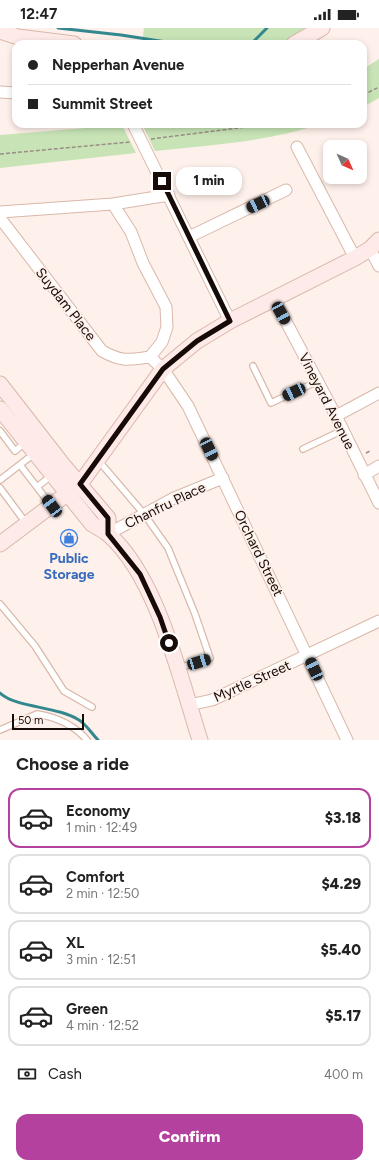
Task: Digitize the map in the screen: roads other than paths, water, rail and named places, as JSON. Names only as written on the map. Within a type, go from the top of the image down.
[{"type":"main road","points":[[301,40],[322,28]]},
{"type":"main road","points":[[1,31],[18,37],[42,40]]},
{"type":"main road","points":[[0,544],[80,484],[163,369],[197,341],[230,321],[355,258],[374,245]]},
{"type":"main road","points":[[0,384],[63,465],[108,518],[108,534]]},
{"type":"main road","points":[[0,409],[92,524],[108,534],[140,574],[160,617],[200,740]]},
{"type":"street","points":[[0,92],[12,93]]},
{"type":"street","points":[[136,128],[230,321]]},
{"type":"street","points":[[297,147],[355,258]]},
{"type":"street","points":[[189,237],[286,190]]},
{"type":"street","points":[[0,212],[112,204],[169,195]]},
{"type":"street","points":[[112,204],[131,232],[143,263],[166,307],[167,327],[162,342],[150,357]]},
{"type":"street","name":"Suydam Place","points":[[0,218],[102,351],[116,359],[129,360],[150,357]]},
{"type":"street","points":[[374,245],[379,266]]},
{"type":"street","name":"Vineyard Avenue","points":[[274,299],[336,416],[379,504]]},
{"type":"street","name":"Orchard Street","points":[[150,357],[163,369],[188,406],[308,655],[347,740]]},
{"type":"street","points":[[336,416],[379,393]]},
{"type":"street","points":[[364,475],[379,466]]},
{"type":"street","name":"Chanfru Place","points":[[108,534],[174,498],[223,478]]},
{"type":"street","name":"Myrtle Street","points":[[189,705],[212,700],[379,621]]},
{"type":"lane","points":[[253,366],[271,403],[318,381]]},
{"type":"lane","points":[[303,449],[343,430]]},
{"type":"lane","points":[[0,431],[15,451],[31,448]]},
{"type":"lane","points":[[0,480],[20,465],[31,448]]},
{"type":"lane","points":[[98,460],[144,514],[168,548],[195,614],[210,658],[177,668]]},
{"type":"lane","points":[[20,465],[52,506]]},
{"type":"lane","points":[[37,486],[52,474]]},
{"type":"lane","points":[[0,488],[27,525]]},
{"type":"lane","points":[[0,604],[35,646],[64,691],[92,707]]},
{"type":"lane","points":[[0,730],[37,714],[64,722],[81,733],[87,740]]},
{"type":"waterway","points":[[58,28],[153,40]]},
{"type":"waterway","points":[[255,40],[267,28]]},
{"type":"waterway","points":[[0,693],[16,702],[70,715],[82,722],[98,740]]},
{"type":"place","name":"Public Storage","points":[[69,538]]}]
